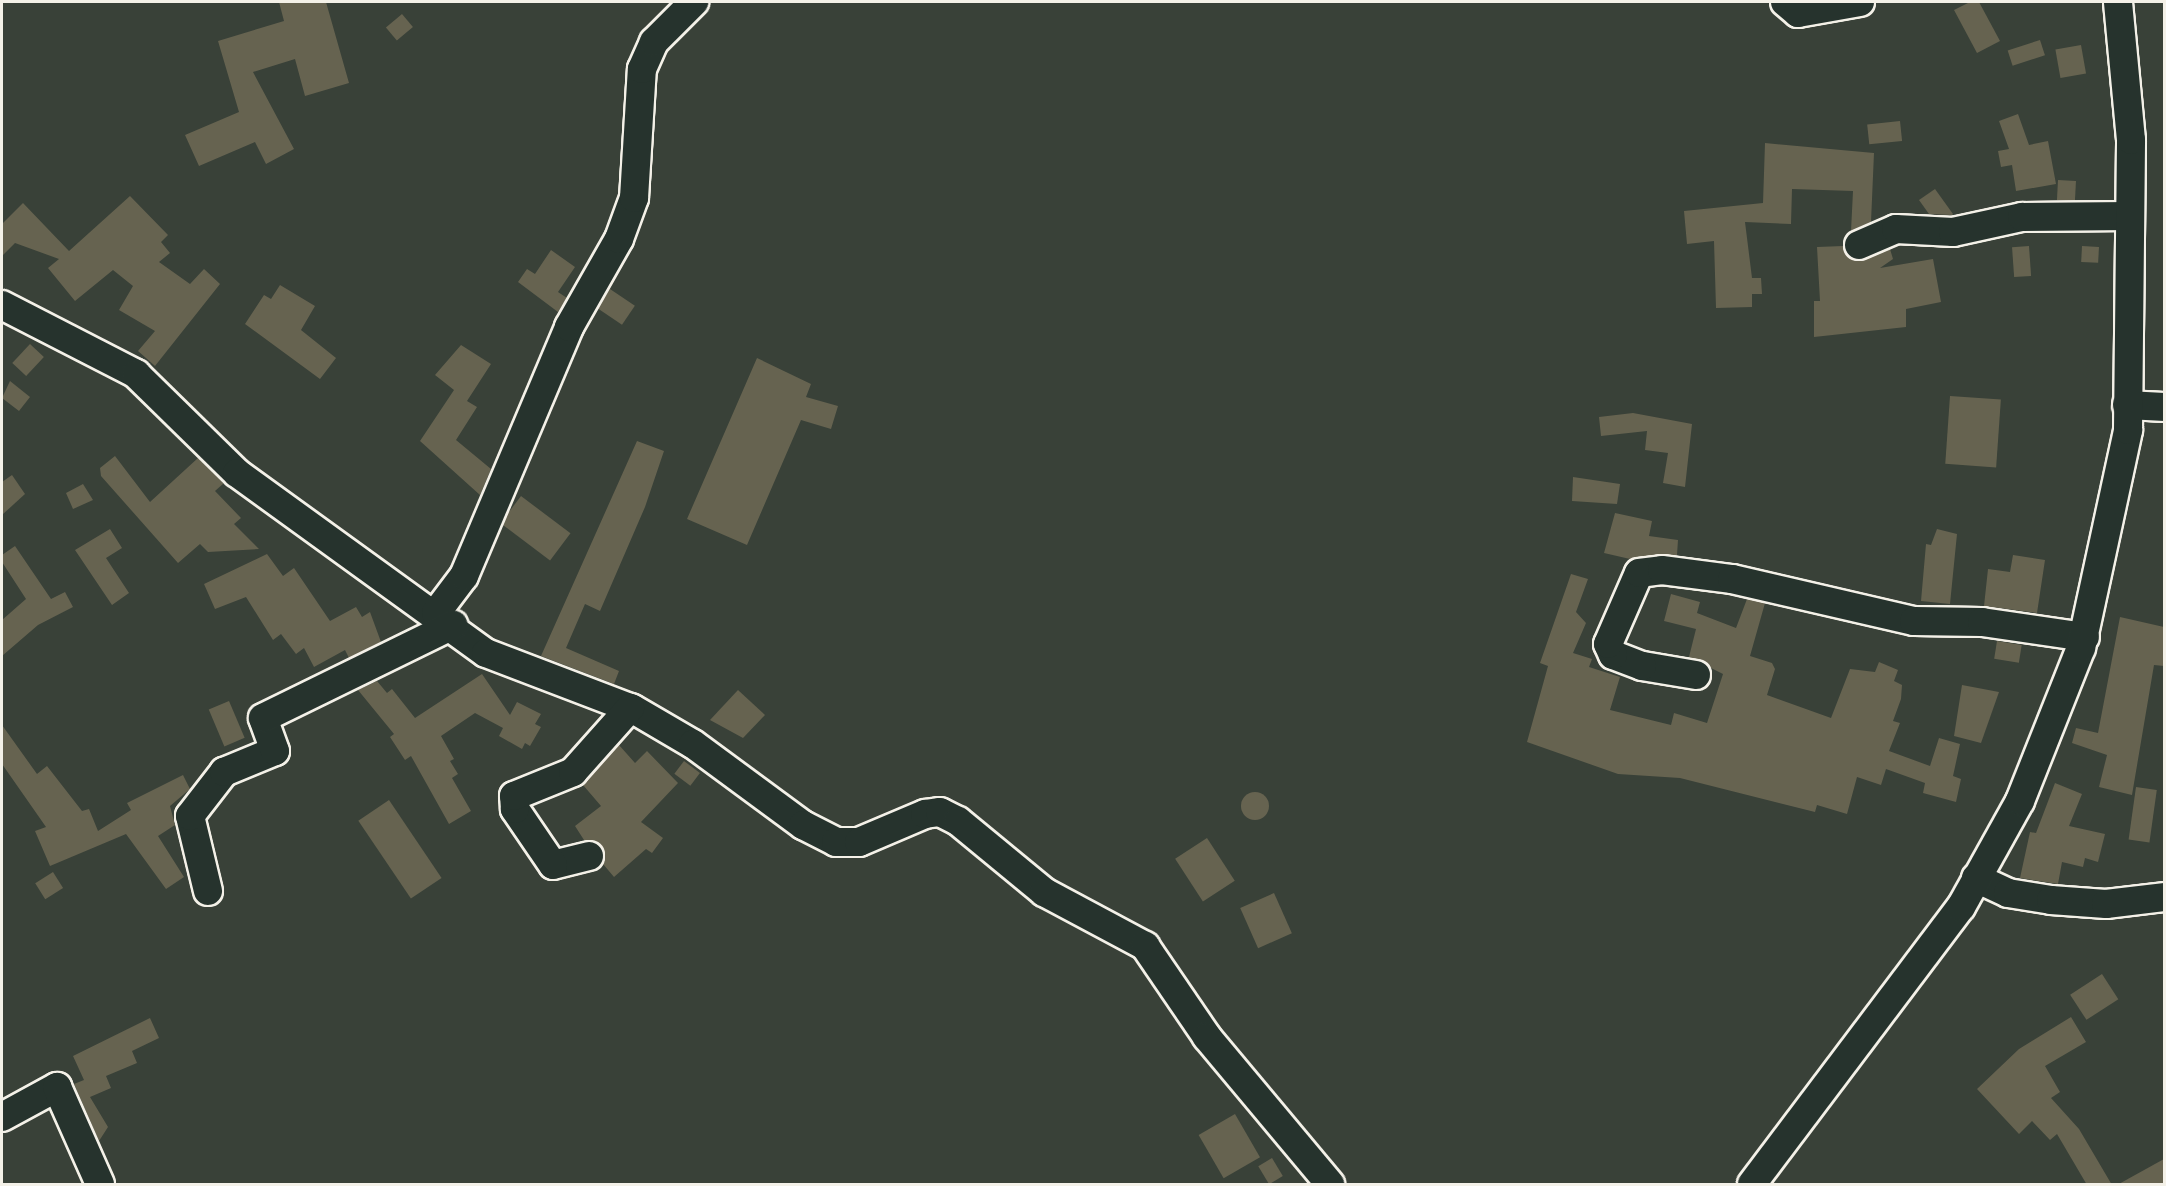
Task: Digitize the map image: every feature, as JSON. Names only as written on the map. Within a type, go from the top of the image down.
[{"type":"street","points":[[208,891],[190,816],[225,772],[275,751],[262,718],[444,619],[569,327],[619,239],[634,198],[642,69],[654,42],[694,2]]},
{"type":"street","points":[[1785,2],[1798,13],[1860,2]]},
{"type":"street","points":[[1752,1185],[1854,1054],[1976,878],[2020,801],[2085,637],[2128,430],[2131,140],[2118,2]]},
{"type":"street","points":[[1859,245],[1896,229],[1953,232],[2022,217],[2130,216]]},
{"type":"street","points":[[2,305],[136,374],[237,473],[503,661],[630,708],[693,744],[803,825],[836,842],[859,842],[940,812],[1044,892],[1145,946],[1206,1037],[1330,1185]]},
{"type":"street","points":[[2127,405],[2164,406]]},
{"type":"street","points":[[1696,675],[1642,666],[1613,655],[1608,644],[1639,573],[1662,570],[1732,579],[1914,621],[1982,622],[2085,637]]},
{"type":"street","points":[[589,856],[553,865],[515,809],[514,796],[573,772],[630,708]]},
{"type":"street","points":[[1976,878],[2008,892],[2051,900],[2106,904],[2164,897]]},
{"type":"street","points":[[2,1116],[57,1087],[100,1185]]},
{"type":"building","points":[[279,2],[326,2],[349,83],[305,96],[295,59],[253,72],[294,149],[266,164],[255,142],[199,166],[185,135],[239,112],[218,41],[284,21]]},
{"type":"building","points":[[1970,2],[1979,2],[2000,41],[1977,53],[1954,10]]},
{"type":"building","points":[[402,14],[413,27],[397,41],[386,27]]},
{"type":"building","points":[[2040,40],[2045,55],[2013,66],[2008,51]]},
{"type":"building","points":[[2081,45],[2086,74],[2060,78],[2055,50]]},
{"type":"building","points":[[2018,114],[2029,145],[2048,141],[2056,184],[2016,191],[2012,165],[2001,167],[1998,151],[2009,149],[1999,121]]},
{"type":"building","points":[[1900,121],[1902,141],[1869,144],[1867,124]]},
{"type":"building","points":[[1765,143],[1874,153],[1871,222],[1851,231],[1853,191],[1792,189],[1791,224],[1745,222],[1752,278],[1761,278],[1762,294],[1752,294],[1752,307],[1716,308],[1714,241],[1687,244],[1684,211],[1763,203]]},
{"type":"building","points":[[2058,180],[2076,181],[2075,201],[2057,200]]},
{"type":"building","points":[[1935,189],[1952,215],[1929,214],[1919,200]]},
{"type":"building","points":[[130,196],[168,235],[161,242],[170,253],[159,262],[190,284],[204,269],[220,284],[155,366],[138,351],[155,331],[119,310],[133,286],[113,270],[75,301],[48,268],[59,259],[15,243],[2,256],[2,224],[23,203],[69,251]]},
{"type":"building","points":[[1843,246],[1858,261],[1890,249],[1893,259],[1880,268],[1933,259],[1941,302],[1906,309],[1906,327],[1814,337],[1814,301],[1820,301],[1817,247]]},
{"type":"building","points":[[2029,246],[2031,276],[2014,277],[2012,247]]},
{"type":"building","points":[[2082,246],[2099,247],[2098,263],[2081,262]]},
{"type":"building","points":[[551,250],[575,267],[558,292],[567,298],[558,312],[518,282],[527,269],[535,274]]},
{"type":"building","points":[[280,285],[315,306],[301,330],[336,358],[320,379],[245,324],[264,295],[271,299]]},
{"type":"building","points":[[610,289],[635,306],[622,325],[597,308]]},
{"type":"building","points":[[30,344],[44,357],[26,376],[12,363]]},
{"type":"building","points":[[461,345],[491,364],[467,401],[477,407],[456,440],[491,469],[480,495],[420,441],[454,390],[435,375]]},
{"type":"building","points":[[757,358],[811,384],[806,397],[838,406],[831,429],[801,420],[747,545],[687,519]]},
{"type":"building","points":[[10,381],[30,397],[19,411],[2,398]]},
{"type":"building","points":[[1950,396],[2001,400],[1996,467],[1945,464]]},
{"type":"building","points":[[1633,413],[1692,424],[1685,487],[1663,483],[1668,453],[1645,450],[1647,431],[1601,436],[1599,417]]},
{"type":"building","points":[[637,441],[664,451],[645,507],[600,611],[585,604],[566,648],[619,671],[614,684],[541,656]]},
{"type":"building","points":[[115,456],[150,502],[198,458],[224,483],[215,491],[241,518],[234,524],[259,549],[208,552],[200,544],[178,563],[101,476],[100,468]]},
{"type":"building","points":[[12,475],[25,494],[2,515],[2,482]]},
{"type":"building","points":[[1573,477],[1620,484],[1617,504],[1572,501]]},
{"type":"building","points":[[83,484],[93,500],[73,509],[66,493]]},
{"type":"building","points":[[521,496],[571,533],[550,560],[501,523]]},
{"type":"building","points":[[1615,513],[1652,521],[1649,536],[1678,540],[1677,555],[1630,559],[1604,553]]},
{"type":"building","points":[[110,529],[122,548],[106,558],[129,593],[112,605],[75,550]]},
{"type":"building","points":[[1937,529],[1957,534],[1950,604],[1921,601],[1926,544],[1931,545]]},
{"type":"building","points":[[15,546],[51,599],[65,592],[73,607],[38,625],[2,656],[2,620],[26,599],[2,562],[2,555]]},
{"type":"building","points":[[267,554],[283,576],[294,568],[330,621],[356,607],[362,617],[370,612],[381,642],[349,658],[345,650],[314,667],[304,648],[296,654],[281,634],[273,640],[246,597],[215,609],[204,584]]},
{"type":"building","points":[[2013,555],[2045,560],[2037,613],[1984,606],[1988,569],[2010,572]]},
{"type":"building","points":[[1571,574],[1588,579],[1576,612],[1586,623],[1573,653],[1592,659],[1589,667],[1620,677],[1610,710],[1671,725],[1674,713],[1707,723],[1723,674],[1689,657],[1696,629],[1664,621],[1671,594],[1700,602],[1697,613],[1736,628],[1747,599],[1765,603],[1750,656],[1772,663],[1775,669],[1767,695],[1831,718],[1850,669],[1875,672],[1879,662],[1898,670],[1894,681],[1902,685],[1901,699],[1893,721],[1900,723],[1889,751],[1930,766],[1939,738],[1960,744],[1953,776],[1961,779],[1956,802],[1923,793],[1925,783],[1886,769],[1881,785],[1857,777],[1847,814],[1817,805],[1815,812],[1680,778],[1618,774],[1527,742],[1548,666],[1540,663]]},
{"type":"building","points":[[2120,617],[2164,627],[2164,666],[2154,665],[2132,795],[2099,787],[2107,755],[2072,743],[2076,728],[2098,733]]},
{"type":"building","points":[[1997,641],[2022,645],[2019,663],[1994,659]]},
{"type":"building","points":[[482,674],[510,715],[517,702],[541,714],[535,724],[541,727],[530,746],[525,743],[522,749],[499,736],[503,728],[475,713],[441,736],[454,759],[450,761],[458,774],[452,778],[471,811],[449,824],[411,756],[405,760],[390,737],[394,734],[358,690],[377,681],[387,693],[392,689],[415,718]]},
{"type":"building","points":[[1962,685],[1999,692],[1981,743],[1954,736]]},
{"type":"building","points":[[738,690],[765,715],[743,738],[710,720]]},
{"type":"building","points":[[229,701],[245,738],[224,746],[209,710]]},
{"type":"building","points":[[2,725],[37,774],[47,766],[82,811],[89,809],[98,831],[131,810],[127,803],[183,775],[190,789],[170,806],[175,825],[158,836],[184,877],[166,889],[126,834],[50,866],[35,831],[46,827],[2,764]]},
{"type":"building","points":[[619,745],[635,763],[647,751],[678,783],[641,822],[663,838],[652,853],[646,849],[614,877],[603,864],[601,845],[584,840],[575,826],[601,806],[583,785]]},
{"type":"building","points":[[684,761],[700,773],[690,786],[674,774]]},
{"type":"building","points":[[2055,783],[2082,794],[2069,826],[2105,834],[2098,862],[2085,858],[2083,867],[2062,862],[2058,884],[2020,878],[2030,832],[2036,833]]},
{"type":"building","points":[[2136,787],[2157,790],[2149,842],[2129,839]]},
{"type":"building","points":[[1255,792],[1265,796],[1269,806],[1265,816],[1255,820],[1245,816],[1241,806],[1245,796]]},
{"type":"building","points":[[389,800],[442,878],[411,899],[358,821]]},
{"type":"building","points":[[1207,838],[1235,881],[1203,901],[1175,859]]},
{"type":"building","points":[[53,872],[63,888],[45,899],[35,883]]},
{"type":"building","points":[[1274,893],[1292,933],[1258,948],[1240,908]]},
{"type":"building","points":[[2102,974],[2118,999],[2086,1020],[2070,995]]},
{"type":"building","points":[[2071,1017],[2086,1042],[2045,1066],[2060,1092],[2051,1098],[2079,1129],[2112,1185],[2087,1185],[2057,1134],[2050,1140],[2032,1121],[2019,1134],[1977,1089],[2019,1049]]},
{"type":"building","points":[[150,1018],[159,1038],[132,1051],[137,1063],[106,1076],[111,1088],[90,1097],[108,1127],[99,1141],[74,1084],[84,1080],[73,1056]]},
{"type":"building","points":[[1235,1114],[1260,1157],[1224,1178],[1199,1135]]},
{"type":"building","points":[[1272,1158],[1283,1176],[1269,1184],[1258,1166]]},
{"type":"building","points":[[2164,1159],[2164,1185],[2117,1185]]}]
